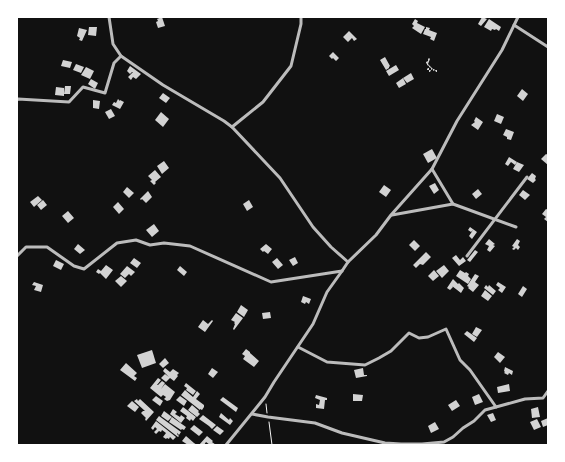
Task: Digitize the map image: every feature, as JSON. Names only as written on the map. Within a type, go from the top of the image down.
[{"type":"street","points":[[110,17],[113,44],[121,56],[163,85],[229,124],[280,178],[313,228],[348,262]]},
{"type":"street","points":[[232,127],[262,102],[291,66],[301,24],[301,17]]},
{"type":"street","points":[[226,445],[265,397],[313,324],[327,292],[348,262],[376,235],[391,215],[432,169],[457,121],[502,50],[518,17]]},
{"type":"street","points":[[514,25],[548,47]]},
{"type":"street","points":[[17,100],[69,102],[82,87],[105,93],[114,63],[121,56]]},
{"type":"street","points":[[432,169],[453,204]]},
{"type":"street","points":[[467,256],[527,177]]},
{"type":"street","points":[[391,215],[453,204],[516,227]]},
{"type":"street","points":[[17,256],[26,247],[47,247],[74,266],[84,269],[117,244],[136,240],[150,245],[164,243],[190,246],[271,282],[342,272]]},
{"type":"street","points":[[298,347],[327,362],[365,365],[391,351],[410,334],[419,338],[428,337],[446,329],[460,360],[470,370],[478,384],[496,406]]},
{"type":"street","points":[[252,414],[315,423],[342,433],[385,443],[422,444],[444,442],[474,421],[485,410],[525,399],[543,398],[548,391]]},
{"type":"path","points":[[265,397],[272,445]]},
{"type":"building","points":[[162,17],[165,26],[158,28],[156,22],[158,21],[157,19]]},
{"type":"building","points":[[482,17],[487,19],[481,26],[478,24]]},
{"type":"building","points":[[415,19],[418,21],[417,23],[425,27],[421,34],[412,28],[414,26],[412,24]]},
{"type":"building","points":[[489,19],[501,27],[499,31],[492,29],[491,31],[484,27]]},
{"type":"building","points":[[89,27],[97,27],[96,36],[88,35]]},
{"type":"building","points":[[426,27],[437,33],[434,41],[430,39],[431,37],[423,34]]},
{"type":"building","points":[[79,28],[87,30],[82,41],[79,40],[80,38],[77,36]]},
{"type":"building","points":[[349,31],[357,39],[354,41],[352,38],[348,42],[343,37]]},
{"type":"building","points":[[333,52],[339,58],[336,61],[329,56]]},
{"type":"building","points":[[385,57],[390,66],[386,70],[380,60]]},
{"type":"building","points":[[429,58],[428,64],[433,69],[431,70],[427,63],[426,64]]},
{"type":"building","points":[[63,60],[72,62],[70,68],[61,66]]},
{"type":"building","points":[[76,64],[84,67],[81,73],[73,70]]},
{"type":"building","points":[[396,65],[399,70],[389,76],[386,71]]},
{"type":"building","points":[[130,66],[141,74],[136,79],[133,77],[131,80],[128,77],[133,72],[130,74],[127,71]]},
{"type":"building","points":[[86,67],[94,71],[90,79],[81,75]]},
{"type":"building","points":[[411,73],[414,79],[407,83],[403,78]]},
{"type":"building","points":[[403,78],[406,84],[399,88],[396,83]]},
{"type":"building","points":[[91,79],[98,83],[95,89],[88,84]]},
{"type":"building","points":[[65,86],[71,86],[70,94],[64,94]]},
{"type":"building","points":[[56,87],[64,88],[64,96],[55,95]]},
{"type":"building","points":[[522,89],[528,94],[523,101],[517,96]]},
{"type":"building","points":[[163,93],[170,98],[166,103],[159,98]]},
{"type":"building","points":[[118,99],[124,102],[120,109],[112,105],[114,102],[116,103]]},
{"type":"building","points":[[93,100],[100,101],[99,109],[93,108]]},
{"type":"building","points":[[111,109],[115,116],[109,119],[105,112]]},
{"type":"building","points":[[161,112],[169,119],[163,127],[155,120]]},
{"type":"building","points":[[497,114],[504,117],[501,124],[494,121]]},
{"type":"building","points":[[476,117],[483,122],[478,130],[471,125],[475,122]]},
{"type":"building","points":[[506,129],[514,132],[511,140],[507,139],[507,137],[503,135]]},
{"type":"building","points":[[432,149],[437,158],[428,163],[423,154]]},
{"type":"building","points":[[546,154],[548,155],[548,165],[541,159]]},
{"type":"building","points":[[509,157],[517,162],[515,165],[511,162],[508,166],[505,164]]},
{"type":"building","points":[[164,161],[169,168],[162,174],[157,166]]},
{"type":"building","points":[[517,162],[524,165],[519,172],[513,169]]},
{"type":"building","points":[[155,170],[161,177],[155,182],[156,183],[154,185],[148,176]]},
{"type":"building","points":[[532,173],[536,176],[536,180],[533,183],[527,179]]},
{"type":"building","points":[[435,183],[439,190],[434,194],[429,186]]},
{"type":"building","points":[[384,185],[391,190],[386,197],[379,192]]},
{"type":"building","points":[[127,187],[134,193],[129,198],[123,192]]},
{"type":"building","points":[[478,189],[482,194],[476,199],[472,194]]},
{"type":"building","points":[[523,190],[530,195],[525,200],[519,195]]},
{"type":"building","points":[[148,191],[152,197],[146,203],[140,199]]},
{"type":"building","points":[[38,196],[42,200],[34,207],[30,202]]},
{"type":"building","points":[[43,200],[47,205],[41,210],[37,205]]},
{"type":"building","points":[[249,200],[253,207],[247,211],[243,204]]},
{"type":"building","points":[[118,202],[124,209],[119,214],[113,207]]},
{"type":"building","points":[[546,209],[548,210],[548,222],[544,219],[546,217],[542,214]]},
{"type":"building","points":[[68,211],[74,218],[68,223],[62,216]]},
{"type":"building","points":[[154,224],[159,231],[152,237],[146,230]]},
{"type":"building","points":[[470,227],[477,232],[472,239],[469,236],[473,230],[471,232],[468,230]]},
{"type":"building","points":[[489,239],[495,244],[490,252],[487,250],[489,246],[485,244]]},
{"type":"building","points":[[517,239],[520,241],[518,245],[520,247],[518,250],[516,248],[514,250],[512,249],[514,247],[512,246]]},
{"type":"building","points":[[414,240],[420,246],[415,251],[409,245]]},
{"type":"building","points":[[78,244],[85,250],[80,254],[74,249]]},
{"type":"building","points":[[266,244],[272,249],[268,254],[260,249]]},
{"type":"building","points":[[475,250],[478,252],[470,262],[467,260]]},
{"type":"building","points":[[426,252],[431,257],[423,265],[420,264],[416,268],[413,265]]},
{"type":"building","points":[[456,255],[460,260],[463,257],[466,261],[459,266],[452,258]]},
{"type":"building","points":[[295,257],[298,263],[293,266],[289,260]]},
{"type":"building","points":[[134,258],[141,263],[137,268],[130,263]]},
{"type":"building","points":[[277,258],[283,265],[278,269],[272,262]]},
{"type":"building","points":[[56,260],[64,264],[61,270],[53,266]]},
{"type":"building","points":[[106,265],[113,270],[106,279],[100,273],[99,274],[96,272],[98,269],[101,271]]},
{"type":"building","points":[[444,265],[449,271],[442,278],[436,271]]},
{"type":"building","points":[[127,266],[135,272],[131,276],[129,274],[125,278],[120,274]]},
{"type":"building","points":[[180,266],[187,272],[184,276],[177,270]]},
{"type":"building","points":[[434,270],[439,276],[433,281],[428,276]]},
{"type":"building","points":[[460,270],[469,274],[468,276],[471,279],[468,284],[456,276]]},
{"type":"building","points":[[475,274],[479,276],[475,282],[479,285],[473,292],[467,286]]},
{"type":"building","points":[[121,276],[127,281],[121,287],[115,281]]},
{"type":"building","points":[[453,279],[464,288],[461,293],[452,286],[453,287],[450,290],[447,288]]},
{"type":"building","points":[[34,282],[43,285],[41,292],[34,290],[36,286],[32,285]]},
{"type":"building","points":[[498,282],[506,287],[502,293],[498,290],[500,288],[496,285]]},
{"type":"building","points":[[486,285],[488,287],[489,285],[496,291],[493,295],[484,288]]},
{"type":"building","points":[[523,286],[527,289],[522,297],[518,294]]},
{"type":"building","points":[[485,290],[492,296],[488,301],[481,296]]},
{"type":"building","points":[[303,296],[311,299],[309,304],[306,302],[305,304],[301,302]]},
{"type":"building","points":[[241,305],[248,310],[244,317],[237,312]]},
{"type":"building","points":[[270,312],[271,318],[263,319],[262,313]]},
{"type":"building","points":[[236,313],[243,318],[234,330],[235,322],[231,320]]},
{"type":"building","points":[[203,320],[208,324],[212,320],[213,321],[205,332],[198,327]]},
{"type":"building","points":[[476,327],[482,330],[477,337],[472,334]]},
{"type":"building","points":[[467,331],[477,338],[474,342],[464,334]]},
{"type":"building","points":[[246,349],[259,361],[254,367],[243,359],[245,356],[242,354]]},
{"type":"building","points":[[152,350],[156,363],[142,368],[137,355]]},
{"type":"building","points":[[498,352],[505,357],[500,363],[494,357]]},
{"type":"building","points":[[165,358],[169,363],[163,368],[159,364]]},
{"type":"building","points":[[126,363],[137,373],[134,376],[137,378],[135,381],[120,370]]},
{"type":"building","points":[[505,367],[513,371],[512,375],[509,373],[508,375],[504,373]]},
{"type":"building","points":[[165,368],[170,372],[173,369],[179,373],[174,381],[170,378],[166,382],[161,378],[165,374],[169,377],[163,371]]},
{"type":"building","points":[[212,368],[218,372],[213,378],[208,374]]},
{"type":"building","points":[[363,368],[364,375],[367,376],[356,378],[354,370]]},
{"type":"building","points":[[158,378],[161,380],[157,385],[162,381],[165,383],[161,389],[165,384],[175,392],[170,400],[167,401],[164,399],[166,397],[163,395],[161,397],[150,388]]},
{"type":"building","points":[[186,383],[196,391],[193,395],[186,390],[187,388],[184,386]]},
{"type":"building","points":[[509,384],[510,391],[498,393],[497,387]]},
{"type":"building","points":[[185,390],[193,397],[197,391],[200,394],[196,399],[204,405],[202,410],[181,395]]},
{"type":"building","points":[[353,394],[363,395],[362,401],[353,401]]},
{"type":"building","points":[[479,394],[483,402],[475,405],[472,397]]},
{"type":"building","points":[[316,395],[327,398],[327,400],[325,400],[324,409],[316,408],[316,404],[319,405],[320,400],[315,398]]},
{"type":"building","points":[[156,396],[163,401],[160,406],[152,400]]},
{"type":"building","points":[[180,396],[187,401],[184,406],[176,400]]},
{"type":"building","points":[[223,397],[238,408],[236,412],[220,400]]},
{"type":"building","points":[[137,399],[138,401],[140,399],[154,412],[146,421],[146,418],[141,413],[145,411],[134,401]]},
{"type":"building","points":[[456,400],[460,406],[452,411],[448,405]]},
{"type":"building","points":[[132,401],[139,407],[135,412],[127,406]]},
{"type":"building","points":[[192,405],[199,411],[198,412],[200,414],[197,417],[188,410]]},
{"type":"building","points":[[183,407],[196,417],[193,421],[186,418],[187,416],[180,411]]},
{"type":"building","points":[[538,407],[540,417],[532,418],[531,409]]},
{"type":"building","points":[[173,409],[177,412],[175,414],[180,417],[181,415],[185,418],[181,423],[170,414]]},
{"type":"building","points":[[164,411],[172,417],[168,421],[161,416]]},
{"type":"building","points":[[221,413],[229,420],[230,418],[233,421],[230,425],[219,417]]},
{"type":"building","points":[[493,413],[496,420],[491,422],[487,415]]},
{"type":"building","points":[[203,415],[216,425],[212,429],[199,419]]},
{"type":"building","points":[[159,416],[181,432],[179,435],[177,433],[179,436],[178,437],[156,420]]},
{"type":"building","points":[[172,417],[186,427],[184,430],[181,430],[169,422]]},
{"type":"building","points":[[548,418],[548,425],[543,427],[541,421]]},
{"type":"building","points":[[537,419],[541,427],[534,430],[530,422]]},
{"type":"building","points":[[156,421],[176,437],[173,440],[170,437],[169,439],[166,439],[163,437],[166,433],[162,430],[156,434],[154,432],[157,429],[155,427],[153,430],[151,428]]},
{"type":"building","points":[[435,422],[439,429],[431,433],[428,426]]},
{"type":"building","points":[[194,425],[203,432],[199,436],[190,429]]},
{"type":"building","points":[[217,426],[224,431],[220,435],[213,430]]},
{"type":"building","points":[[186,436],[197,445],[188,445],[182,441]]},
{"type":"building","points":[[207,436],[216,445],[210,445],[206,442],[204,445],[199,445]]}]
